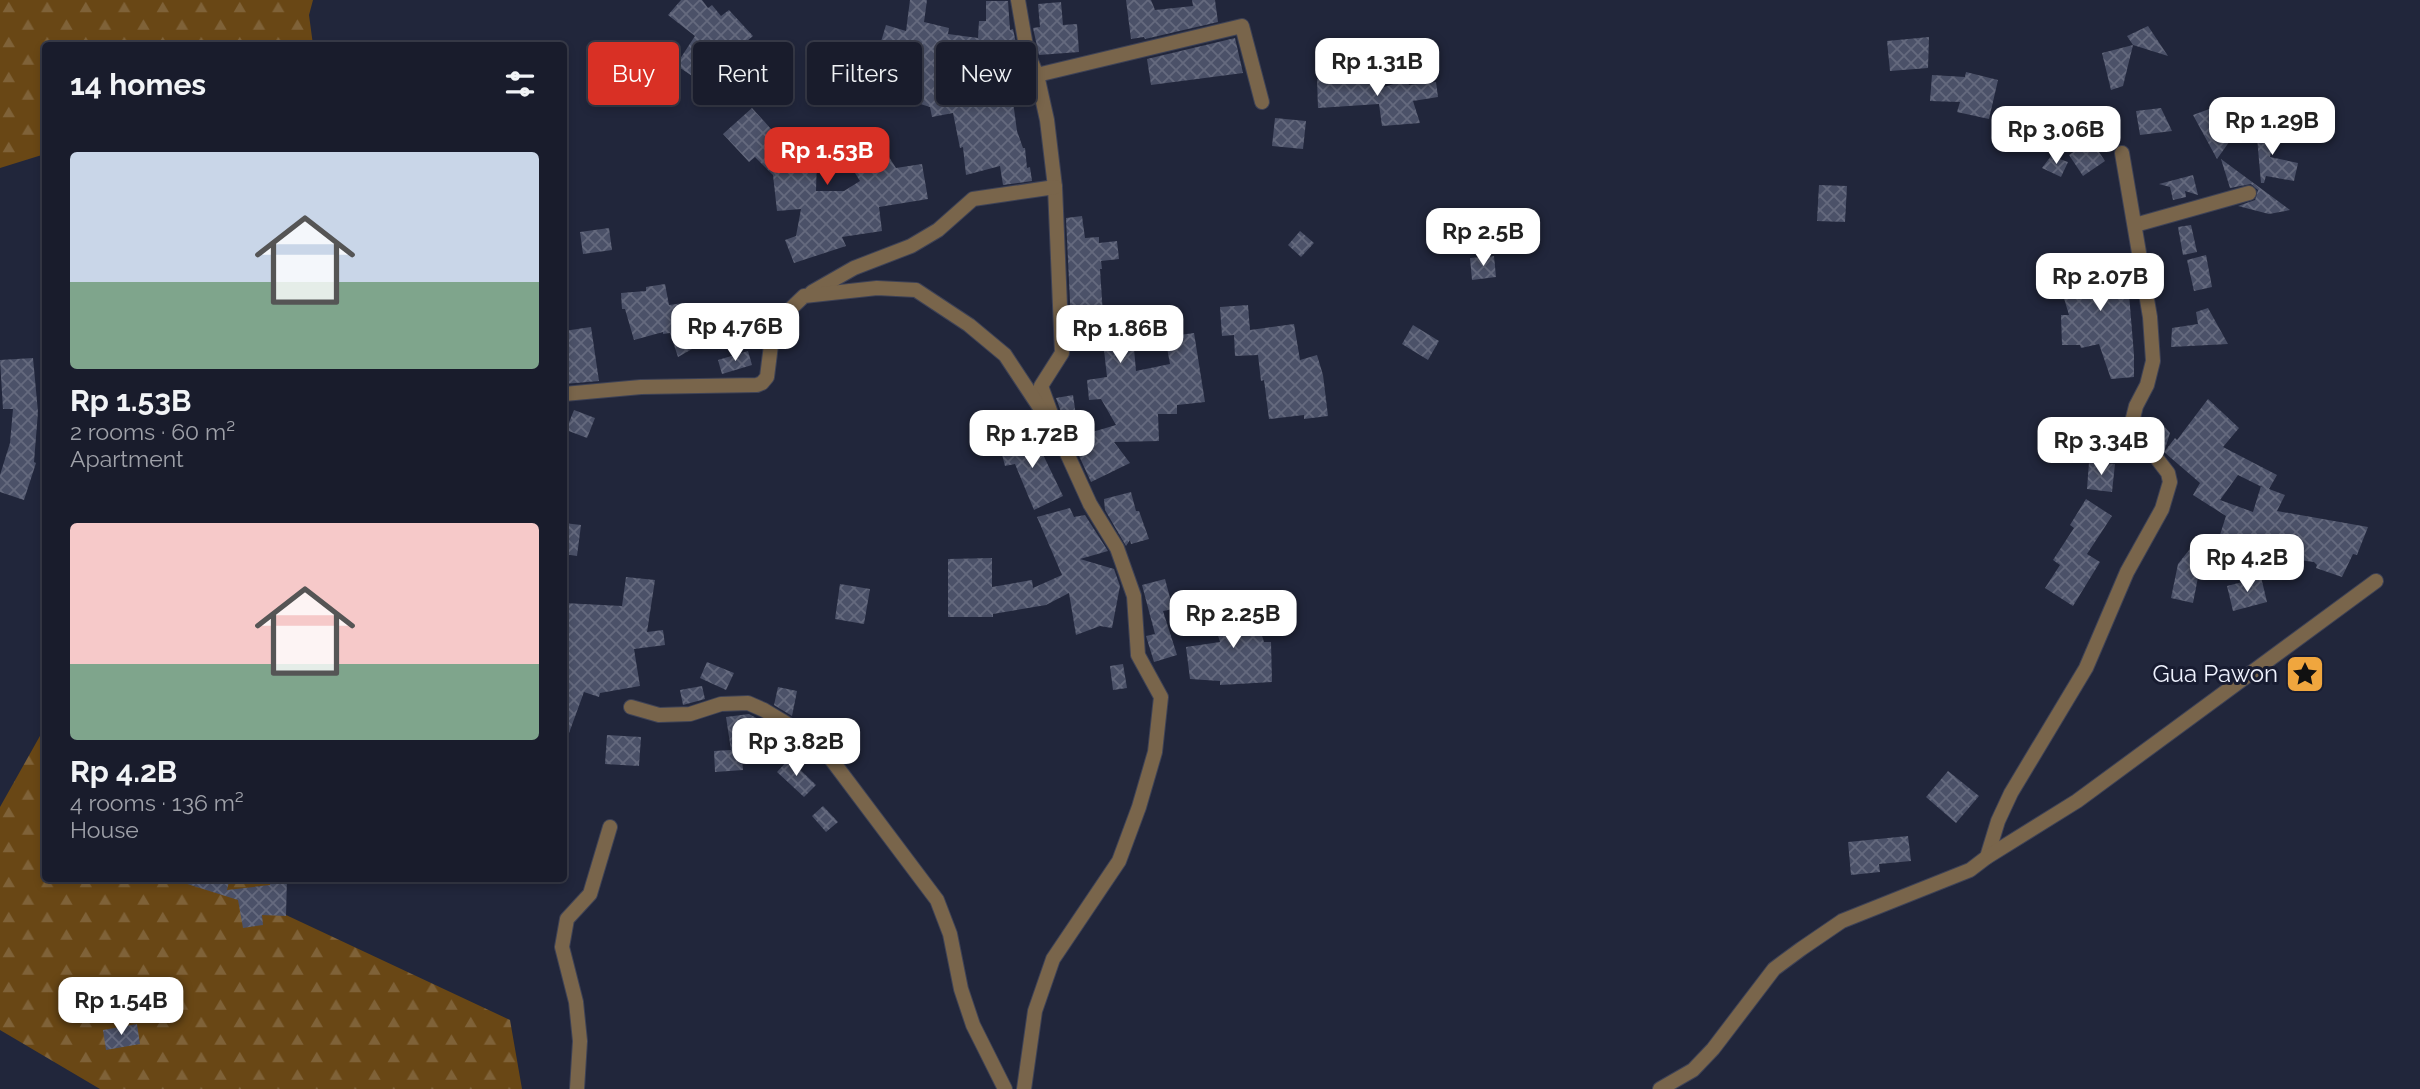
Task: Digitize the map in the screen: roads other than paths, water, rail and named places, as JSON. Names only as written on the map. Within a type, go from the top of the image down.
[{"type":"street","points":[[1018,0],[1027,52],[1037,75],[1047,120],[1055,187],[1062,353],[1041,386],[1060,438],[1090,503],[1117,548],[1134,596],[1138,654],[1161,697],[1155,752],[1119,861],[1053,959],[1035,1010],[1024,1089]]},
{"type":"street","points":[[1037,75],[1242,26],[1262,102]]},
{"type":"street","points":[[1987,857],[1998,821],[2011,793],[2086,668],[2127,572],[2162,509],[2170,482],[2168,473],[2135,430],[2133,418],[2147,385],[2153,361],[2150,317],[2122,153]]},
{"type":"street","points":[[567,394],[641,387],[757,385],[766,377],[772,337],[780,319],[804,296],[854,268],[911,246],[939,230],[973,199],[1055,187]]},
{"type":"street","points":[[2135,225],[2249,193]]},
{"type":"street","points":[[804,296],[877,288],[916,290],[969,324],[1005,355],[1060,438]]},
{"type":"street","points":[[1660,1089],[1693,1070],[1713,1049],[1773,969],[1801,949],[1842,921],[1970,870],[2077,801],[2376,581]]},
{"type":"street","points":[[631,706],[659,715],[690,714],[721,704],[748,703],[819,743],[937,900],[950,934],[961,989],[973,1025],[1005,1089]]},
{"type":"street","points":[[577,1089],[580,1041],[576,1002],[562,947],[567,919],[590,894],[610,827]]},
{"type":"place","name":"Gua Pawon","points":[[2305,674]]}]
